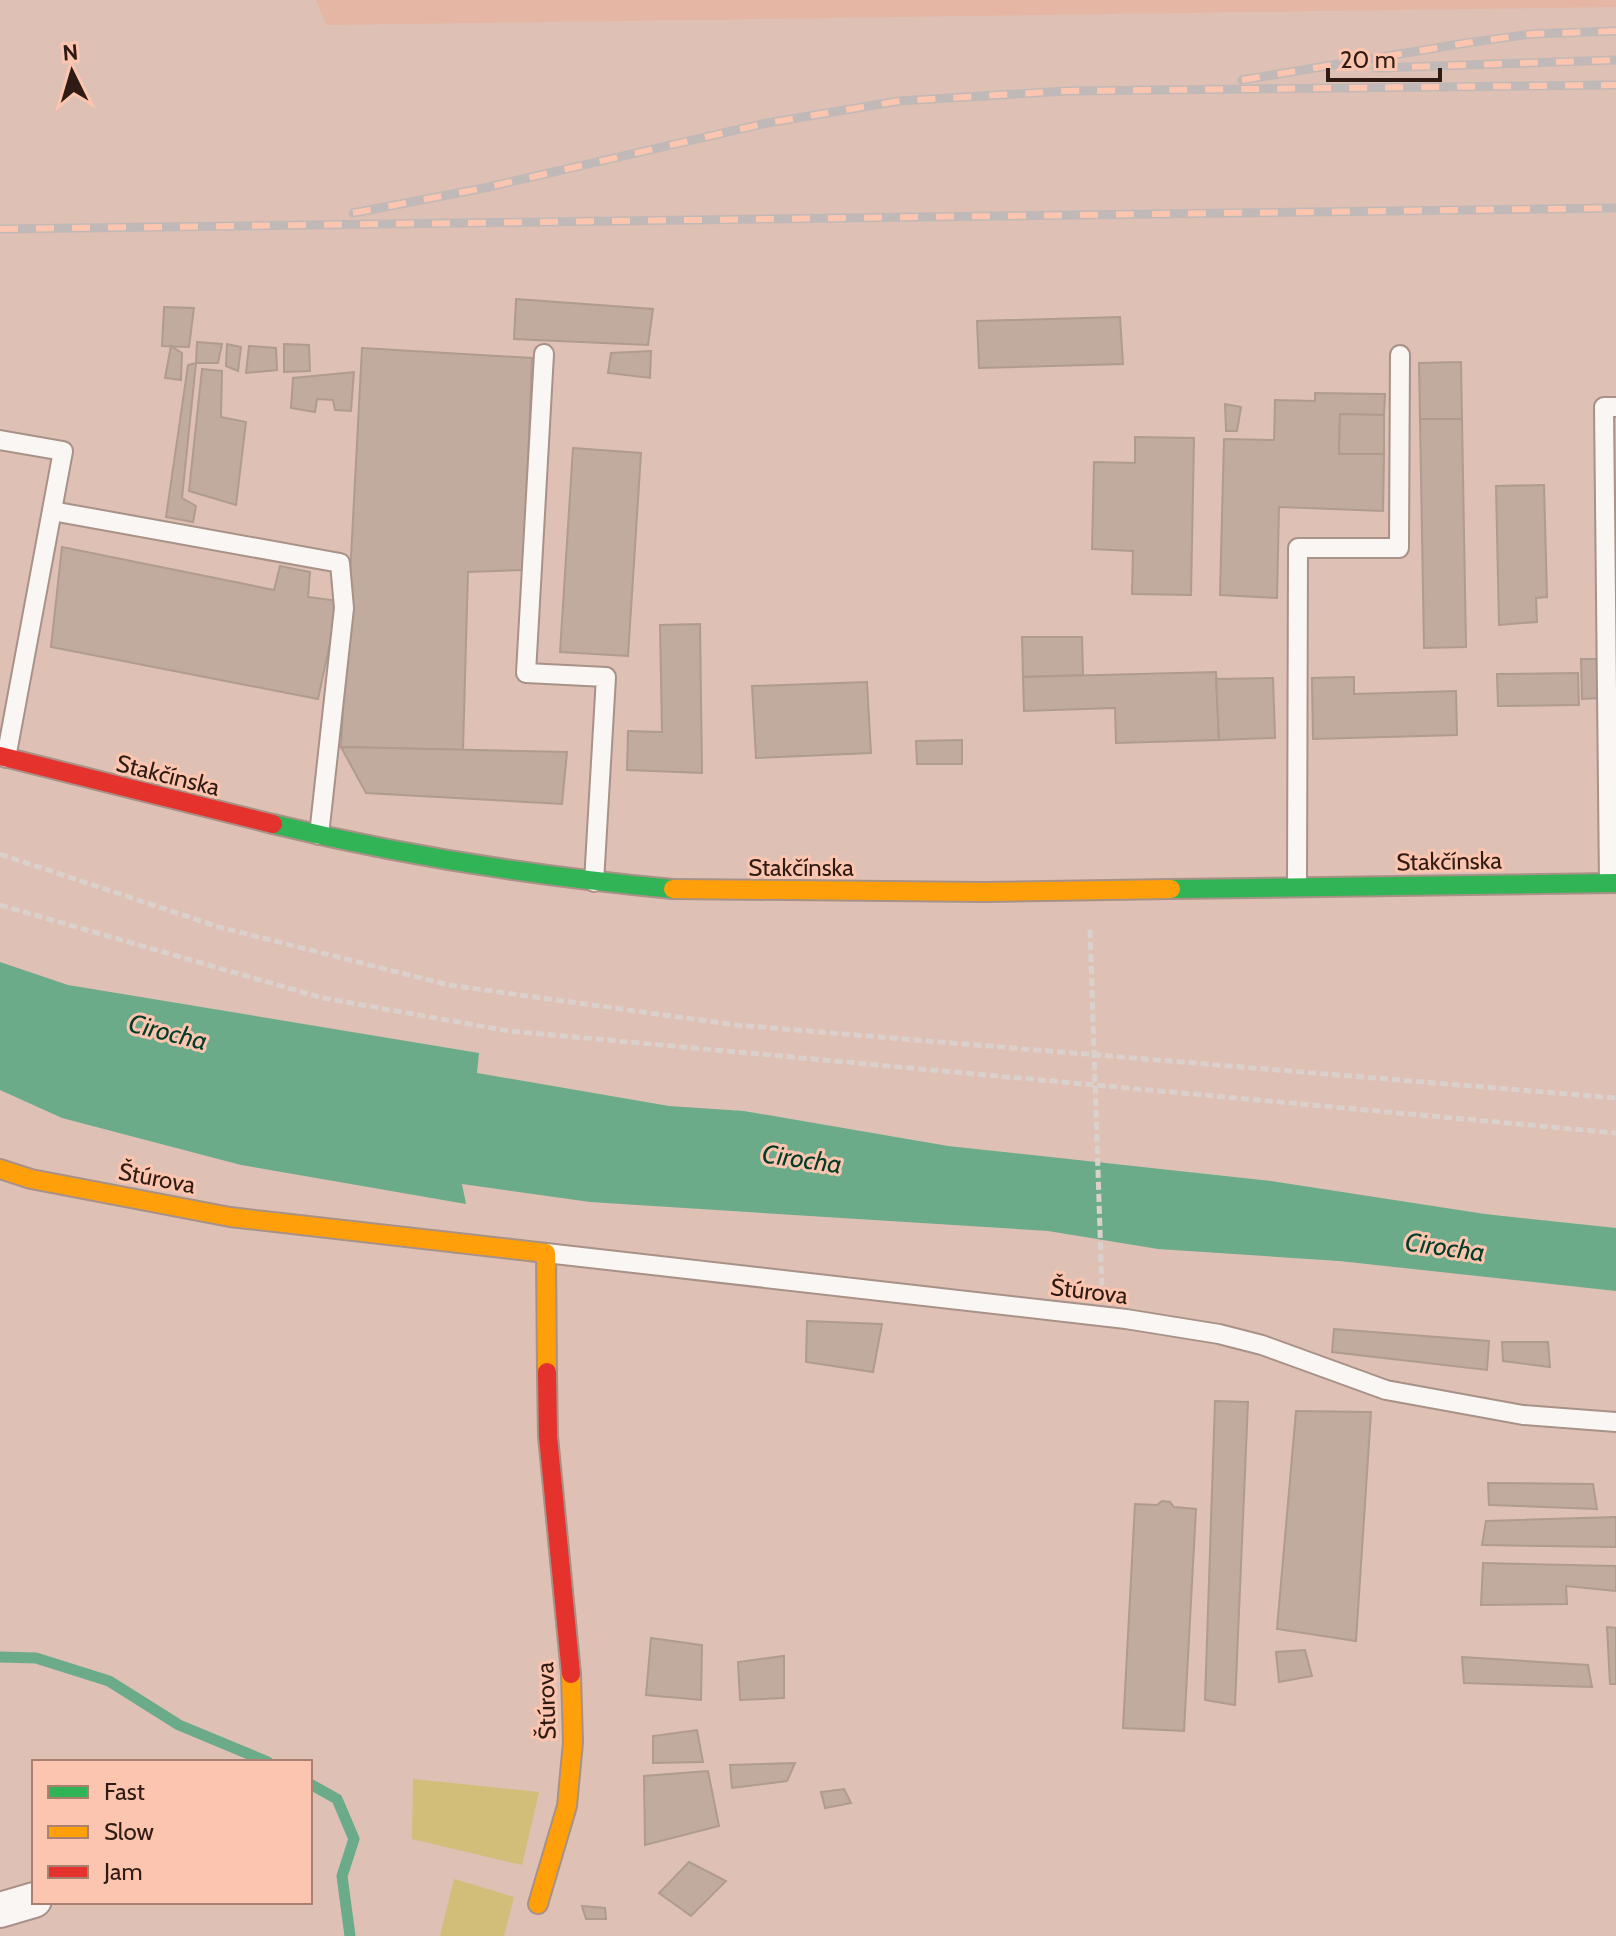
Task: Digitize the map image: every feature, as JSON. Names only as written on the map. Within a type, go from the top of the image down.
[{"type":"main road","name":"Stakčínska","points":[[3,757],[319,835],[594,882],[697,891],[1613,883]]},
{"type":"main road","name":"Štúrova","points":[[0,1169],[31,1179],[230,1217],[546,1253],[548,1436],[570,1657],[573,1742],[567,1806],[538,1904]]},
{"type":"street","points":[[0,1910],[32,1901]]},
{"type":"lane","points":[[544,354],[526,673],[606,677],[594,882]]},
{"type":"lane","points":[[1297,887],[1298,548],[1399,548],[1400,355]]},
{"type":"lane","points":[[1613,883],[1604,407],[1616,407]]},
{"type":"lane","points":[[0,440],[63,451],[3,757]]},
{"type":"lane","points":[[52,511],[340,563],[344,608],[319,835]]},
{"type":"lane","name":"Štúrova","points":[[546,1253],[1102,1316],[1233,1338],[1386,1390],[1523,1415],[1616,1422]]},
{"type":"path","points":[[0,854],[219,927],[449,985],[736,1025],[1616,1098]]},
{"type":"path","points":[[0,905],[323,998],[509,1031],[1095,1088],[1616,1133]]},
{"type":"path","points":[[1090,941],[1103,1244],[1102,1316]]},
{"type":"shaded area","points":[[316,0],[1616,0],[1616,7],[326,25]]},
{"type":"shaded area","points":[[413,1779],[539,1792],[522,1865],[412,1839]]},
{"type":"shaded area","points":[[454,1879],[514,1897],[504,1936],[440,1936]]},
{"type":"water","name":"Cirocha","points":[[0,962],[68,985],[479,1053],[477,1073],[669,1106],[744,1111],[948,1146],[1271,1181],[1485,1214],[1616,1228],[1616,1291],[1339,1261],[1158,1249],[1048,1231],[590,1202],[462,1184],[466,1204],[241,1165],[62,1118],[0,1090]]},
{"type":"building","points":[[516,299],[653,309],[648,345],[514,339]]},
{"type":"building","points":[[164,307],[194,308],[189,347],[162,346]]},
{"type":"building","points":[[1120,317],[1123,364],[979,368],[977,321]]},
{"type":"building","points":[[197,342],[222,344],[218,363],[196,363]]},
{"type":"building","points":[[227,344],[241,347],[238,371],[226,366]]},
{"type":"building","points":[[284,344],[309,345],[310,371],[284,372]]},
{"type":"building","points":[[171,346],[182,353],[181,380],[165,378]]},
{"type":"building","points":[[249,346],[276,348],[277,370],[246,373]]},
{"type":"building","points":[[362,348],[532,358],[524,570],[468,572],[463,750],[341,747]]},
{"type":"building","points":[[651,351],[650,378],[608,373],[611,353]]},
{"type":"building","points":[[1461,362],[1462,419],[1420,419],[1419,363]]},
{"type":"building","points":[[196,363],[182,498],[196,506],[193,522],[166,517],[188,365]]},
{"type":"building","points":[[202,369],[222,371],[221,417],[246,422],[236,505],[189,491]]},
{"type":"building","points":[[354,372],[351,411],[335,410],[333,400],[317,399],[315,412],[291,408],[293,378]]},
{"type":"building","points":[[1315,393],[1385,394],[1384,415],[1340,414],[1339,454],[1384,454],[1383,511],[1279,507],[1277,598],[1220,595],[1224,439],[1274,440],[1275,400],[1315,401]]},
{"type":"building","points":[[1225,404],[1241,407],[1237,431],[1226,431]]},
{"type":"building","points":[[1340,414],[1384,415],[1384,454],[1339,454]]},
{"type":"building","points":[[1420,419],[1462,419],[1466,647],[1424,648]]},
{"type":"building","points":[[1135,437],[1194,438],[1191,595],[1132,594],[1133,551],[1092,549],[1094,462],[1135,463]]},
{"type":"building","points":[[573,448],[641,453],[628,656],[560,652]]},
{"type":"building","points":[[1544,485],[1547,597],[1536,598],[1537,622],[1499,625],[1496,486]]},
{"type":"building","points":[[62,547],[274,590],[280,566],[310,572],[308,597],[339,601],[318,699],[51,647]]},
{"type":"building","points":[[700,624],[702,773],[627,770],[628,731],[662,732],[660,625]]},
{"type":"building","points":[[1022,637],[1082,637],[1083,675],[1023,677]]},
{"type":"building","points":[[1581,659],[1599,659],[1600,698],[1582,699]]},
{"type":"building","points":[[1216,672],[1219,740],[1116,743],[1115,708],[1024,711],[1023,677]]},
{"type":"building","points":[[1578,673],[1579,705],[1498,706],[1497,674]]},
{"type":"building","points":[[1354,677],[1354,694],[1456,691],[1457,735],[1313,739],[1312,678]]},
{"type":"building","points":[[1273,678],[1275,738],[1219,740],[1216,679]]},
{"type":"building","points":[[867,682],[871,753],[756,758],[752,686]]},
{"type":"building","points":[[962,740],[962,764],[917,764],[916,741]]},
{"type":"building","points":[[341,747],[567,752],[562,804],[366,793]]},
{"type":"building","points":[[807,1321],[882,1324],[873,1372],[806,1362]]},
{"type":"building","points":[[1334,1329],[1489,1341],[1487,1370],[1332,1352]]},
{"type":"building","points":[[1502,1342],[1548,1342],[1550,1367],[1503,1361]]},
{"type":"building","points":[[1215,1401],[1248,1402],[1235,1705],[1205,1700]]},
{"type":"building","points":[[1296,1411],[1371,1412],[1356,1641],[1277,1629]]},
{"type":"building","points":[[1488,1483],[1593,1484],[1597,1509],[1489,1505]]},
{"type":"building","points":[[1162,1501],[1170,1502],[1174,1507],[1196,1509],[1184,1731],[1123,1728],[1135,1504],[1157,1505]]},
{"type":"building","points":[[1616,1517],[1616,1547],[1482,1545],[1486,1521]]},
{"type":"building","points":[[1483,1563],[1616,1566],[1616,1591],[1566,1586],[1567,1604],[1481,1605]]},
{"type":"building","points":[[1607,1627],[1616,1628],[1616,1684],[1610,1684]]},
{"type":"building","points":[[651,1638],[702,1645],[701,1700],[646,1695]]},
{"type":"building","points":[[1305,1650],[1312,1676],[1279,1682],[1276,1652]]},
{"type":"building","points":[[784,1656],[784,1698],[740,1700],[738,1662]]},
{"type":"building","points":[[1462,1657],[1588,1665],[1592,1687],[1464,1683]]},
{"type":"building","points":[[697,1730],[703,1762],[653,1763],[653,1736]]},
{"type":"building","points":[[795,1763],[787,1781],[732,1788],[730,1765]]},
{"type":"building","points":[[708,1771],[719,1826],[645,1845],[644,1776]]},
{"type":"building","points":[[844,1789],[851,1803],[825,1808],[821,1792]]},
{"type":"building","points":[[689,1862],[726,1881],[691,1916],[659,1893]]},
{"type":"building","points":[[582,1906],[605,1908],[606,1919],[586,1919]]},
{"type":"waterway","points":[[0,1657],[36,1658],[109,1681],[179,1725],[263,1760]]},
{"type":"waterway","points":[[312,1785],[337,1799],[354,1839],[342,1876],[350,1936]]},
{"type":"railway","points":[[1242,80],[1531,34],[1616,31]]},
{"type":"railway","points":[[1376,68],[1616,60]]},
{"type":"railway","points":[[353,213],[484,188],[767,123],[899,101],[1066,91],[1616,85]]},
{"type":"railway","points":[[0,229],[1616,208]]},
{"type":"traffic: fast","points":[[273,824],[472,864],[673,889]]},
{"type":"traffic: fast","points":[[1171,889],[1616,883]]},
{"type":"traffic: slow","points":[[673,889],[985,892],[1171,889]]},
{"type":"traffic: slow","points":[[0,1169],[31,1179],[230,1217],[546,1253],[547,1372]]},
{"type":"traffic: slow","points":[[538,1904],[567,1806],[573,1742],[571,1674]]},
{"type":"traffic: jam","points":[[0,756],[273,824]]},
{"type":"traffic: jam","points":[[547,1372],[548,1436],[571,1674]]}]
